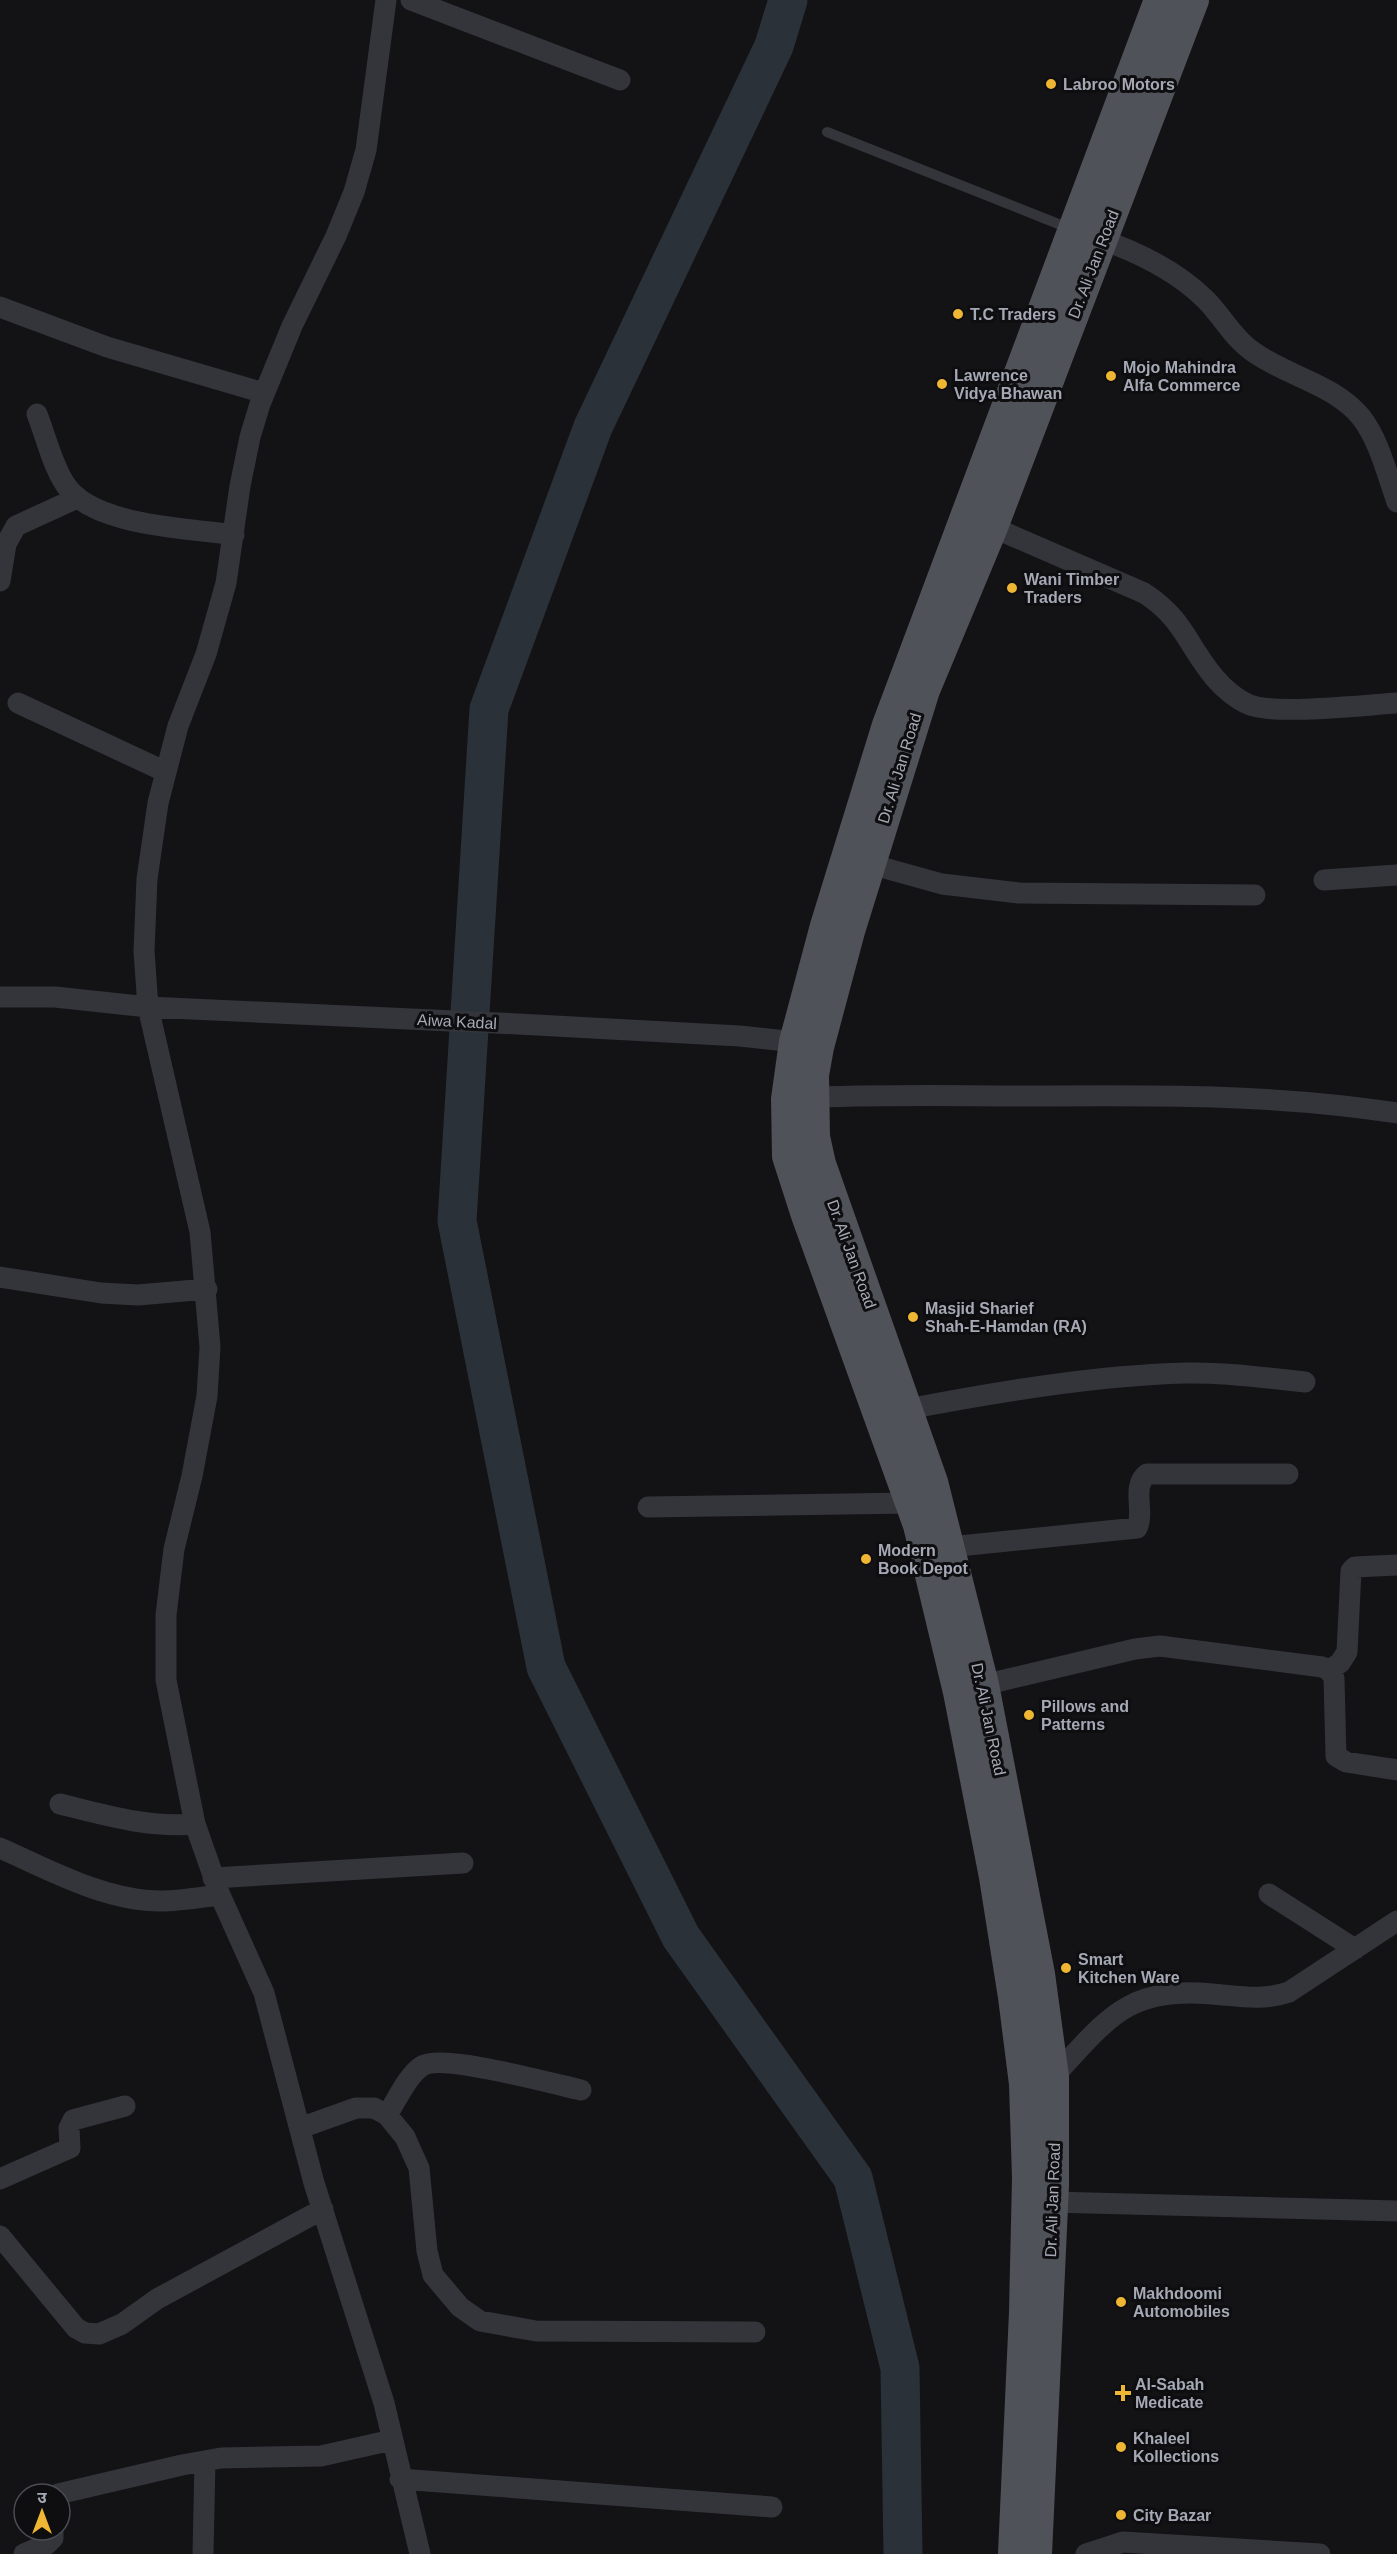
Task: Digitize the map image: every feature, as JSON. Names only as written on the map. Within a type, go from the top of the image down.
[{"type":"main road","name":"Dr. Ali Jan Road","points":[[1014,2554],[1025,2312],[1028,2178],[1025,2084],[993,1865],[959,1692],[911,1503],[807,1215],[789,1156],[800,1098],[813,1075],[818,1047],[870,864],[924,690],[992,527],[1088,235],[1160,0]]},
{"type":"main road","name":"Dr. Ali Jan Road","points":[[1036,2554],[1052,2202],[1053,2077],[1039,1974],[983,1685],[932,1482],[908,1409],[819,1164],[814,1137],[800,1098],[795,1042],[826,926],[888,725],[1088,235],[1193,0]]},
{"type":"street","points":[[386,0],[366,150],[354,192],[336,236],[292,326],[264,393],[250,437],[240,486],[226,583],[206,654],[178,726],[158,803],[147,879],[144,951],[148,1007],[200,1232],[207,1289],[210,1347],[207,1396],[192,1476],[174,1549],[166,1615],[166,1680],[195,1824],[217,1887],[264,1993],[322,2209],[384,2403],[400,2479],[420,2554]]},
{"type":"street","points":[[411,0],[620,80]]},
{"type":"street","points":[[1088,235],[1186,282],[1207,301],[1251,351],[1343,400],[1371,432],[1397,502]]},
{"type":"street","points":[[0,307],[107,347],[264,393]]},
{"type":"street","points":[[38,414],[64,484],[77,498],[95,509],[123,518],[234,535]]},
{"type":"street","points":[[0,581],[6,544],[16,526],[77,498]]},
{"type":"street","points":[[992,527],[1144,593],[1160,604],[1175,617],[1214,677],[1232,694],[1250,705],[1272,709],[1397,703]]},
{"type":"street","points":[[18,703],[166,772]]},
{"type":"street","points":[[870,864],[942,884],[1019,893],[1255,895]]},
{"type":"street","points":[[1324,880],[1397,874]]},
{"type":"street","name":"Aiwa Kadal","points":[[0,997],[55,997],[148,1007],[518,1023],[740,1036],[795,1042]]},
{"type":"street","points":[[800,1098],[1108,1095],[1279,1098],[1333,1102],[1397,1113]]},
{"type":"street","points":[[0,1277],[101,1293],[138,1295],[207,1289]]},
{"type":"street","points":[[908,1409],[1042,1388],[1169,1374],[1213,1374],[1305,1382]]},
{"type":"street","points":[[948,1548],[1137,1528],[1140,1521],[1140,1485],[1142,1478],[1147,1474],[1288,1474]]},
{"type":"street","points":[[648,1507],[911,1503]]},
{"type":"street","points":[[983,1685],[1135,1649],[1160,1646],[1266,1659],[1329,1670],[1340,1664],[1347,1652],[1350,1571],[1355,1567],[1397,1565]]},
{"type":"street","points":[[1329,1670],[1335,1686],[1336,1756],[1346,1762],[1397,1770]]},
{"type":"street","points":[[60,1804],[129,1821],[157,1825],[195,1824]]},
{"type":"street","points":[[0,1848],[104,1891],[130,1898],[161,1901],[217,1887],[463,1863]]},
{"type":"street","points":[[1269,1894],[1355,1949]]},
{"type":"street","points":[[1053,2077],[1099,2028],[1128,2004],[1156,1995],[1196,1992],[1272,1998],[1289,1992],[1397,1921]]},
{"type":"street","points":[[387,2115],[413,2074],[422,2066],[430,2063],[442,2062],[486,2069],[581,2090]]},
{"type":"street","points":[[0,2180],[70,2148],[69,2128],[73,2120],[125,2106]]},
{"type":"street","points":[[300,2128],[356,2108],[374,2108],[387,2115],[405,2137],[419,2168],[427,2251],[433,2275],[452,2299],[480,2322],[536,2331],[755,2332]]},
{"type":"street","points":[[1052,2202],[1397,2211]]},
{"type":"street","points":[[0,2235],[76,2328],[85,2333],[99,2334],[122,2324],[157,2299],[322,2209]]},
{"type":"street","points":[[72,2491],[205,2461],[321,2456],[392,2440]]},
{"type":"street","points":[[203,2554],[205,2461]]},
{"type":"street","points":[[400,2479],[772,2507]]},
{"type":"street","points":[[24,2554],[49,2542]]},
{"type":"street","points":[[1086,2554],[1123,2542],[1320,2554]]},
{"type":"lane","points":[[827,132],[1088,235]]},
{"type":"waterway","points":[[788,0],[774,46],[593,427],[489,709],[457,1221],[546,1667],[681,1937],[853,2178],[900,2368],[903,2554]]},
{"type":"place","name":"Labroo Motors","points":[[1051,84]]},
{"type":"place","name":"T.C Traders","points":[[958,314]]},
{"type":"place","name":"Mojo Mahindra Alfa Commerce","points":[[1111,376]]},
{"type":"place","name":"Lawrence Vidya Bhawan","points":[[942,384]]},
{"type":"place","name":"Wani Timber Traders","points":[[1012,588]]},
{"type":"place","name":"Masjid Sharief Shah-E-Hamdan (RA)","points":[[913,1317]]},
{"type":"place","name":"Modern Book Depot","points":[[866,1559]]},
{"type":"place","name":"Pillows and Patterns","points":[[1029,1715]]},
{"type":"place","name":"Smart Kitchen Ware","points":[[1066,1968]]},
{"type":"place","name":"Makhdoomi Automobiles","points":[[1121,2302]]},
{"type":"place","name":"Al-Sabah Medicate","points":[[1123,2393]]},
{"type":"place","name":"Khaleel Kollections","points":[[1121,2447]]},
{"type":"place","name":"City Bazar","points":[[1121,2515]]}]
